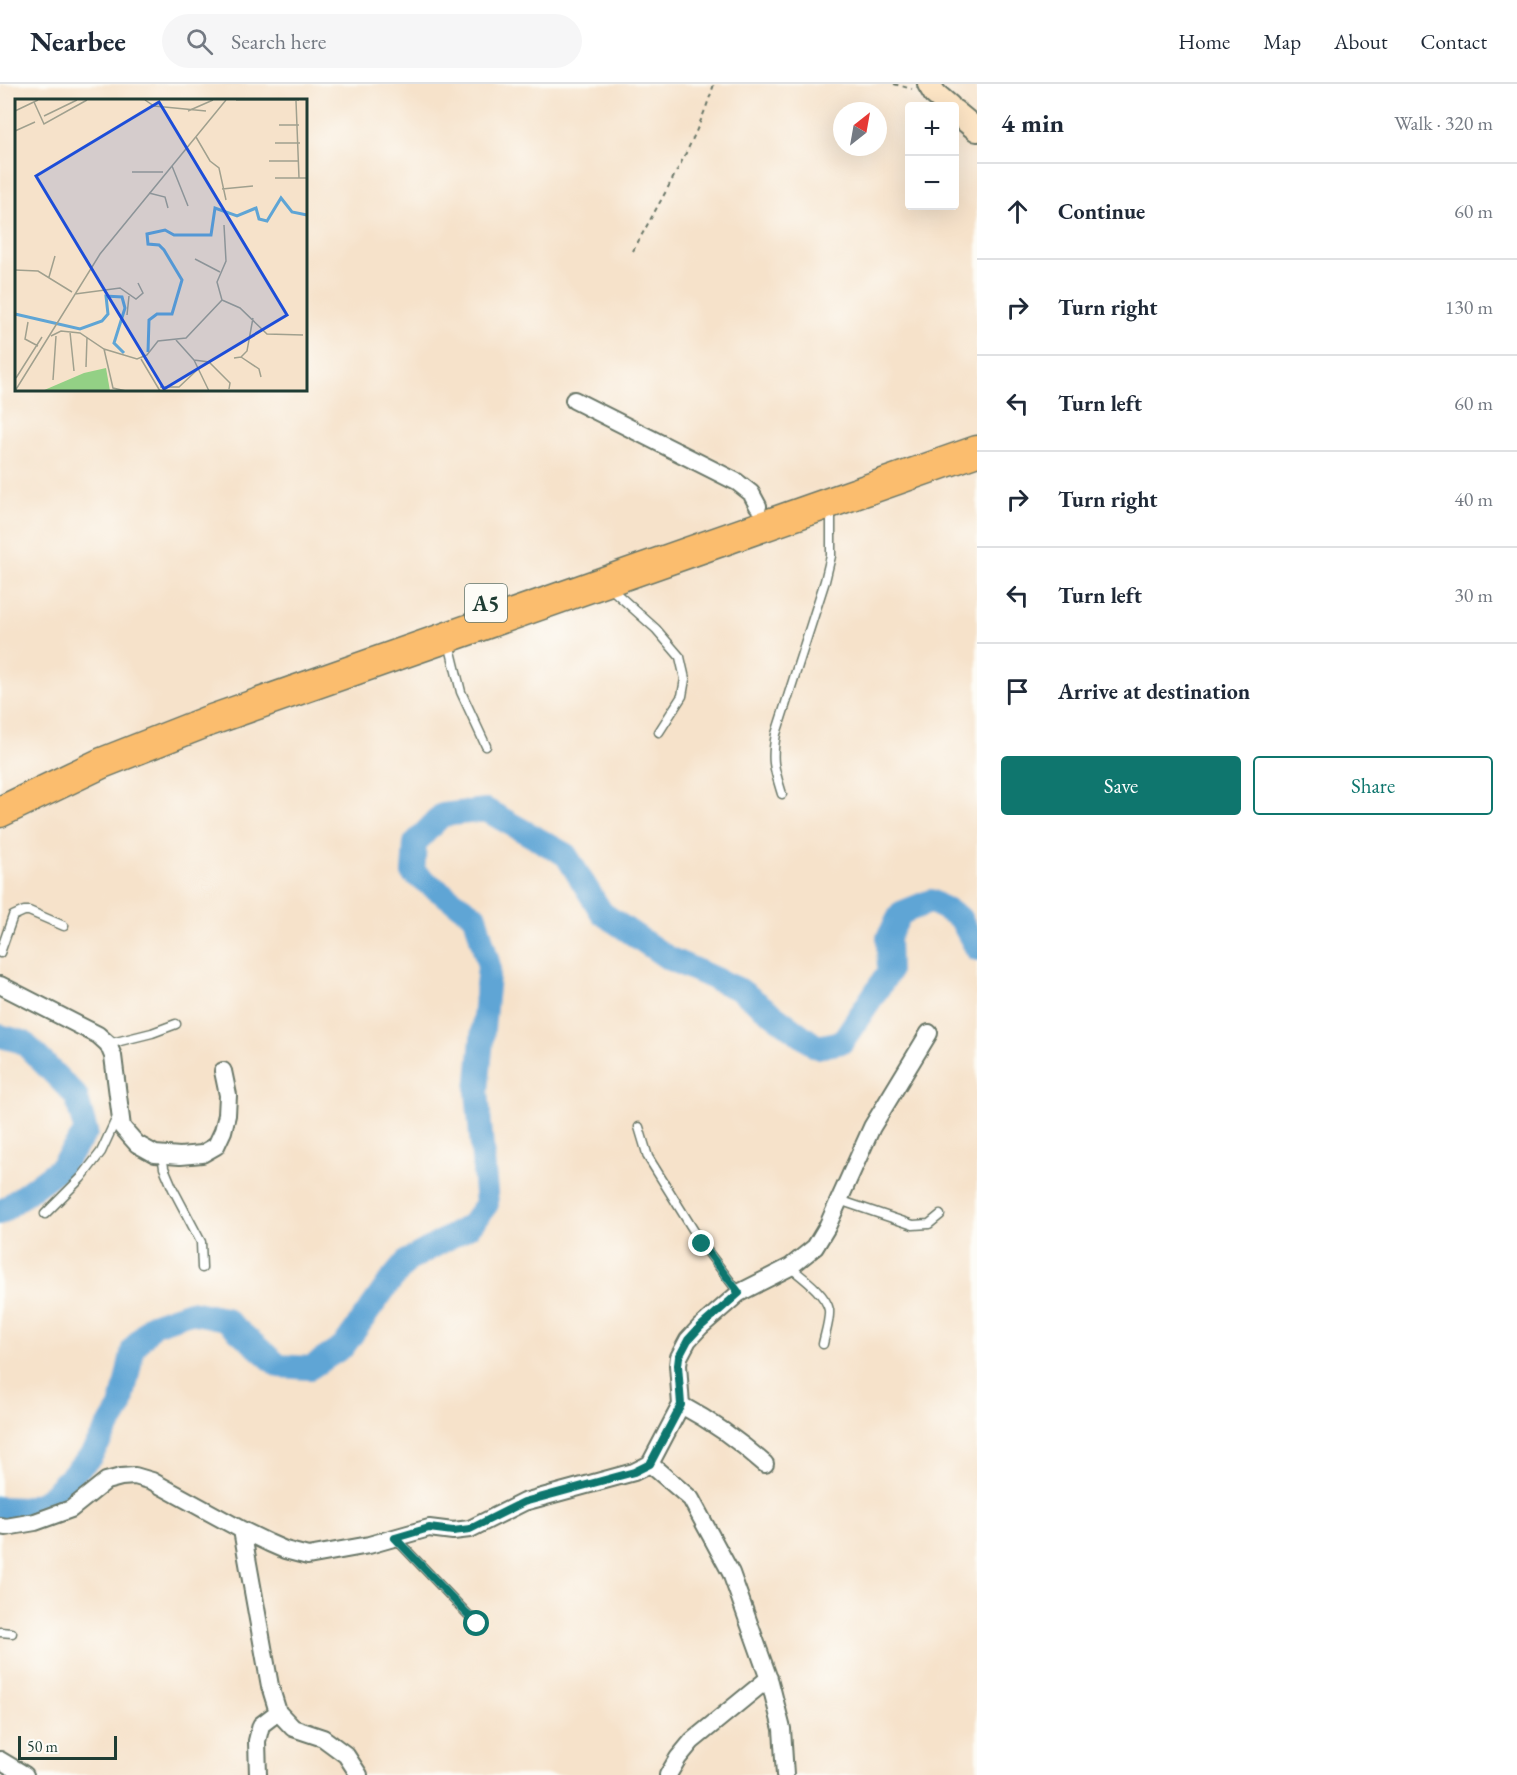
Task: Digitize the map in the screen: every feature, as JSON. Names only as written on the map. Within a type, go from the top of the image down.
[{"type":"highway","name":"A5","points":[[0,790],[91,746],[202,702],[977,431]]},
{"type":"highway","name":"A5","points":[[0,812],[102,763],[185,730],[977,451]]},
{"type":"street","points":[[929,84],[935,94],[945,102]]},
{"type":"street","points":[[959,115],[977,130]]},
{"type":"street","points":[[574,400],[737,482],[752,493],[759,506]]},
{"type":"street","points":[[0,985],[98,1035],[108,1044],[113,1056],[122,1127],[137,1144],[155,1154],[180,1156],[202,1154],[216,1146],[227,1115],[228,1095],[223,1071]]},
{"type":"street","points":[[0,1526],[35,1522],[71,1509],[106,1481],[135,1476],[152,1481],[242,1530],[285,1550],[308,1556],[369,1545],[429,1528],[453,1531],[470,1529],[524,1502],[634,1472],[650,1464],[681,1405],[678,1365],[679,1357],[688,1340],[739,1293],[790,1267],[815,1247],[827,1227],[872,1127],[929,1033]]},
{"type":"street","points":[[681,1405],[712,1422],[765,1464]]},
{"type":"street","points":[[650,1464],[691,1499],[731,1573],[769,1678],[782,1729],[785,1775]]},
{"type":"street","points":[[242,1530],[270,1686],[278,1712],[293,1728],[323,1738],[346,1755],[359,1775]]},
{"type":"street","points":[[668,1775],[692,1741],[769,1678]]},
{"type":"street","points":[[258,1775],[257,1741],[261,1725],[278,1712]]},
{"type":"street","points":[[0,1760],[25,1775]]},
{"type":"lane","points":[[782,794],[773,765],[773,750],[831,556],[831,503]]},
{"type":"lane","points":[[604,582],[656,629],[680,657],[685,679],[682,696],[658,732]]},
{"type":"lane","points":[[448,636],[461,692],[486,746]]},
{"type":"lane","points":[[0,953],[13,916],[24,911],[64,926]]},
{"type":"lane","points":[[108,1044],[152,1033],[176,1024]]},
{"type":"lane","points":[[45,1214],[81,1178],[101,1152],[119,1112]]},
{"type":"lane","points":[[639,1127],[648,1157],[702,1244],[739,1293]]},
{"type":"lane","points":[[162,1154],[164,1168],[173,1189],[201,1242],[202,1268]]},
{"type":"lane","points":[[839,1200],[913,1225],[929,1224],[940,1215]]},
{"type":"lane","points":[[790,1267],[812,1285],[826,1301],[829,1311],[824,1344]]},
{"type":"lane","points":[[395,1538],[477,1624]]},
{"type":"lane","points":[[0,1632],[12,1633]]},
{"type":"path","points":[[633,251],[693,140],[714,84]]},
{"type":"waterway","points":[[0,1508],[24,1509],[45,1502],[90,1457],[121,1406],[133,1349],[152,1325],[190,1312],[225,1319],[279,1366],[310,1368],[343,1347],[407,1261],[470,1226],[487,1204],[477,1091],[489,966],[475,916],[413,873],[415,843],[442,815],[486,810],[566,855],[602,913],[668,958],[740,990],[817,1047],[842,1042],[889,972],[888,938],[901,913],[931,901],[960,918],[977,949]]},
{"type":"waterway","points":[[0,1036],[23,1042],[76,1096],[86,1132],[60,1168],[0,1213]]},
{"type":"route","points":[[477,1624],[395,1538],[429,1528],[453,1531],[470,1529],[524,1502],[634,1472],[650,1464],[681,1405],[679,1357],[688,1340],[700,1327],[739,1293],[702,1244]]}]
